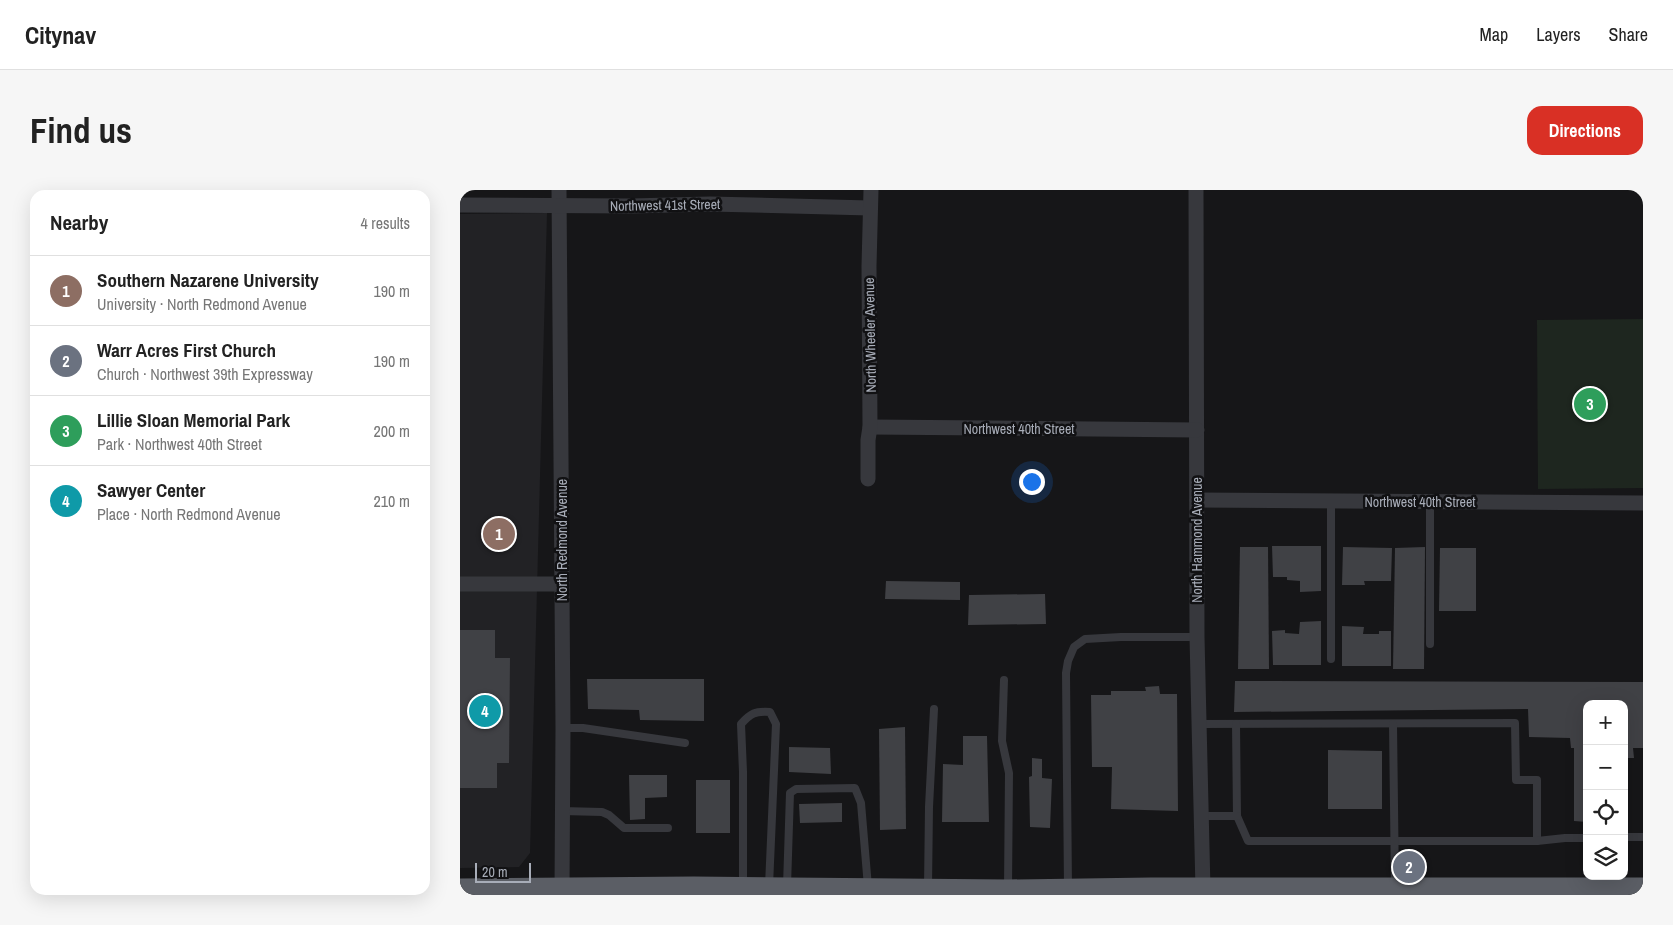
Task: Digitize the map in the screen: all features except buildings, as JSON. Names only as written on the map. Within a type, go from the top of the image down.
[{"type":"highway","points":[[460,891],[562,893],[778,890],[869,893],[1643,890]]},
{"type":"street","name":"North Redmond Avenue","points":[[559,190],[563,728],[562,893]]},
{"type":"street","name":"North Wheeler Avenue","points":[[868,479],[871,190]]},
{"type":"street","name":"North Hammond Avenue","points":[[1196,190],[1197,637],[1203,892]]},
{"type":"street","name":"Northwest 41st Street","points":[[460,205],[631,206],[710,204],[870,208]]},
{"type":"street","name":"Northwest 40th Street","points":[[870,427],[1196,430]]},
{"type":"street","name":"Northwest 40th Street","points":[[1196,500],[1643,503]]},
{"type":"street","points":[[460,584],[562,584]]},
{"type":"lane","points":[[1331,501],[1331,659]]},
{"type":"lane","points":[[1430,502],[1430,644]]},
{"type":"lane","points":[[1068,891],[1066,673],[1074,647],[1085,639],[1197,637]]},
{"type":"lane","points":[[1004,680],[1002,741],[1009,773],[1008,892]]},
{"type":"lane","points":[[928,892],[929,807],[934,709]]},
{"type":"lane","points":[[743,890],[741,724],[750,714],[763,711],[770,712],[776,724],[778,890]]},
{"type":"lane","points":[[1200,724],[1515,723],[1516,780],[1537,780],[1537,841]]},
{"type":"lane","points":[[1236,724],[1237,816],[1248,841],[1537,841],[1583,838]]},
{"type":"lane","points":[[1393,724],[1395,890]]},
{"type":"lane","points":[[563,728],[583,728],[685,743]]},
{"type":"lane","points":[[778,890],[790,793],[796,789],[855,788],[861,803],[869,893]]},
{"type":"lane","points":[[562,812],[602,812],[609,815],[624,828],[668,828]]},
{"type":"lane","points":[[1202,816],[1237,816]]},
{"type":"lane","points":[[1628,838],[1643,837]]},
{"type":"shaded area","points":[[547,213],[530,853],[519,867],[460,868],[460,214]]},
{"type":"shaded area","points":[[1643,319],[1643,488],[1538,489],[1537,320]]},
{"type":"place","name":"Lillie Sloan Memorial Park","points":[[1590,404]]},
{"type":"place","name":"Southern Nazarene University","points":[[499,534]]},
{"type":"place","name":"Sawyer Center","points":[[485,711]]},
{"type":"place","name":"Warr Acres First Church","points":[[1409,867]]}]
